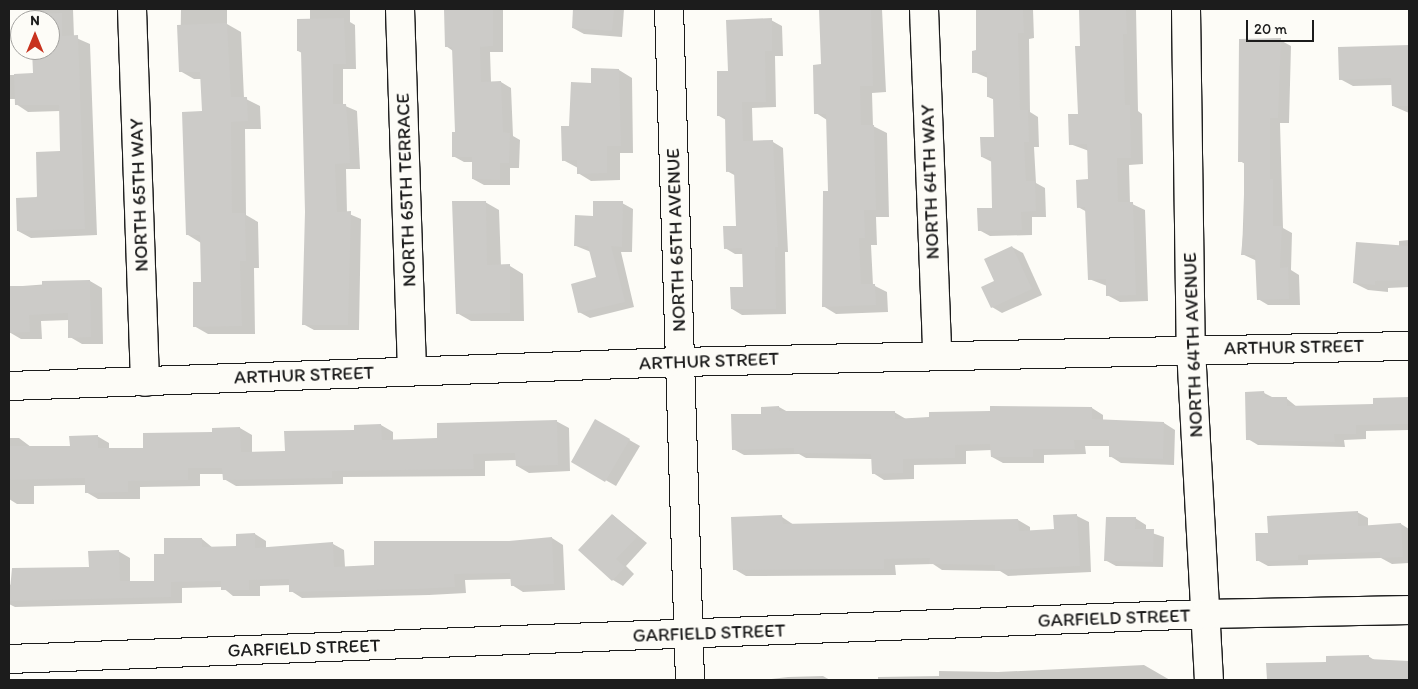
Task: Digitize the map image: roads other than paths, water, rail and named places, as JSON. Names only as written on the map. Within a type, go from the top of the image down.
[{"type":"street","name":"NORTH 65TH WAY","points":[[132,9],[145,382]]},
{"type":"street","name":"NORTH 65TH TERRACE","points":[[400,9],[412,371]]},
{"type":"street","name":"NORTH 65TH AVENUE","points":[[669,9],[690,680]]},
{"type":"street","name":"NORTH 64TH WAY","points":[[924,9],[937,355]]},
{"type":"street","name":"NORTH 64TH AVENUE","points":[[1186,9],[1192,349],[1209,680]]},
{"type":"street","name":"ARTHUR STREET","points":[[9,386],[679,362],[1192,349],[1409,346]]},
{"type":"street","name":"GARFIELD STREET","points":[[9,659],[1206,614],[1409,610]]}]
